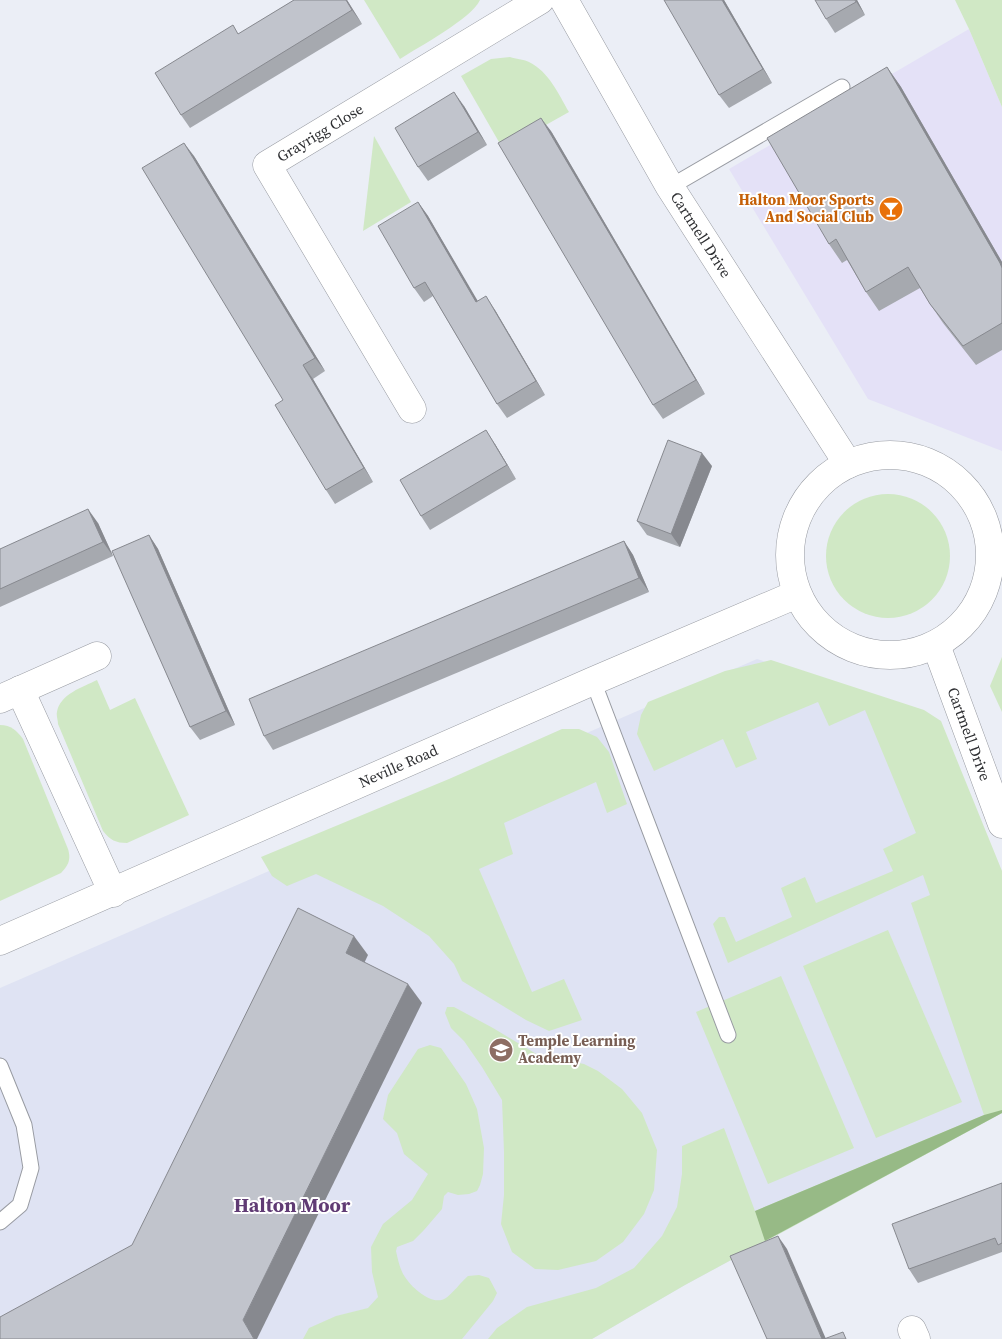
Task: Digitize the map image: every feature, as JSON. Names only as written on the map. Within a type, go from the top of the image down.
[{"type":"street","name":"Grayrigg Close","points":[[412,409],[267,165],[540,0]]},
{"type":"street","name":"Cartmell Drive","points":[[564,0],[670,187],[848,464]]},
{"type":"street","points":[[880,456],[913,458],[943,470],[993,518],[989,572],[984,592],[975,609],[958,629],[936,645],[902,655],[868,654],[836,640],[810,617],[797,594],[790,564],[792,534],[803,505],[822,481],[848,464],[880,456]]},
{"type":"street","name":"Neville Road","points":[[0,941],[592,681],[797,594]]},
{"type":"street","name":"Cartmell Drive","points":[[936,645],[1002,824]]},
{"type":"street","points":[[98,656],[10,695],[113,893]]},
{"type":"lane","points":[[670,187],[842,87]]},
{"type":"lane","points":[[592,681],[728,1035]]},
{"type":"lane","points":[[0,1066],[24,1125],[31,1168],[20,1205],[0,1222]]},
{"type":"shaded area","points":[[969,29],[1002,107],[1002,451],[868,399],[729,169]]},
{"type":"shaded area","name":"Temple Learning Academy","points":[[757,659],[941,721],[1002,1113],[685,1285],[592,1339],[0,1339],[0,988]]},
{"type":"green space","points":[[364,0],[480,0],[456,24],[400,59]]},
{"type":"green space","points":[[955,0],[1002,0],[1002,107],[969,29]]},
{"type":"green space","points":[[510,57],[529,62],[542,71],[548,77],[569,112],[503,149],[461,76],[491,59]]},
{"type":"green space","points":[[374,136],[411,202],[363,231]]},
{"type":"green space","points":[[888,494],[912,498],[932,512],[946,532],[950,556],[946,580],[932,600],[912,614],[888,618],[864,614],[844,600],[830,580],[826,556],[830,532],[844,512],[864,498]]},
{"type":"green space","points":[[1002,657],[1002,712],[990,686]]},
{"type":"green space","points":[[771,660],[924,710],[941,721],[1002,871],[1002,1113],[685,1285],[592,1339],[488,1339],[497,1328],[527,1307],[596,1288],[634,1268],[662,1236],[677,1207],[682,1174],[682,1146],[724,1128],[755,1211],[984,1115],[911,903],[930,895],[923,875],[728,963],[713,924],[719,917],[725,917],[736,942],[792,917],[781,888],[805,877],[816,903],[893,871],[883,849],[916,833],[865,710],[829,726],[818,702],[746,732],[757,759],[736,768],[723,739],[654,771],[637,734],[641,715],[648,702],[725,671]]},
{"type":"green space","points":[[97,680],[110,710],[135,698],[189,815],[127,843],[108,837],[103,831],[58,724],[57,713],[63,700],[73,692]]},
{"type":"green space","points":[[0,725],[13,729],[23,739],[68,849],[69,859],[68,865],[61,873],[0,901]]},
{"type":"green space","points":[[562,729],[579,729],[597,737],[609,752],[627,804],[607,813],[596,782],[504,823],[513,854],[479,869],[532,992],[564,979],[582,1020],[549,1031],[526,1020],[462,981],[454,964],[429,936],[383,906],[316,874],[287,886],[272,876],[261,857],[449,779]]},
{"type":"green space","points":[[888,930],[962,1102],[876,1138],[803,966]]},
{"type":"green space","points":[[781,976],[854,1148],[768,1184],[696,1012]]},
{"type":"green space","points":[[447,1007],[454,1007],[538,1055],[584,1064],[598,1071],[622,1089],[642,1113],[657,1150],[654,1190],[644,1214],[623,1242],[596,1261],[558,1270],[535,1269],[512,1252],[501,1224],[504,1195],[502,1100],[464,1041],[451,1028],[445,1013]]},
{"type":"green space","points":[[430,1045],[441,1048],[466,1084],[477,1109],[484,1148],[483,1174],[477,1191],[458,1195],[448,1192],[444,1196],[442,1209],[424,1230],[413,1241],[397,1247],[398,1261],[408,1281],[423,1295],[435,1300],[446,1298],[468,1276],[479,1275],[489,1278],[497,1293],[493,1301],[462,1339],[303,1339],[309,1328],[336,1316],[368,1308],[378,1297],[372,1272],[371,1247],[383,1224],[412,1200],[428,1174],[404,1154],[397,1133],[383,1119],[388,1095],[418,1049]]},
{"type":"green space","points":[[1002,1110],[1002,1113],[765,1241],[755,1211],[984,1115]]},
{"type":"building","points":[[294,0],[346,0],[352,10],[181,115],[155,73],[233,25],[238,34]]},
{"type":"building","points":[[664,0],[722,0],[763,69],[719,95]]},
{"type":"building","points":[[815,0],[855,0],[856,2],[826,19]]},
{"type":"building","name":"Halton Moor Sports And Social Club","points":[[887,67],[1002,268],[1002,323],[963,346],[930,304],[908,267],[866,292],[836,239],[829,244],[767,138]]},
{"type":"building","points":[[454,92],[478,132],[418,167],[395,128]]},
{"type":"building","points":[[541,118],[696,380],[653,405],[498,143]]},
{"type":"building","points":[[184,143],[315,358],[303,365],[364,468],[326,490],[275,405],[283,400],[142,168]]},
{"type":"building","points":[[418,202],[476,302],[486,296],[536,381],[497,404],[425,282],[414,288],[378,226]]},
{"type":"building","points":[[486,430],[507,465],[421,516],[400,480]]},
{"type":"building","points":[[668,440],[702,453],[671,534],[637,521]]},
{"type":"building","points":[[88,509],[103,542],[0,589],[0,549]]},
{"type":"building","points":[[149,535],[226,711],[190,727],[112,551]]},
{"type":"building","points":[[624,541],[639,578],[264,736],[249,699]]},
{"type":"building","points":[[298,908],[354,936],[346,953],[408,984],[243,1320],[254,1339],[0,1339],[0,1317],[132,1245]]},
{"type":"building","points":[[1002,1183],[1002,1243],[998,1245],[995,1238],[909,1269],[892,1224]]},
{"type":"building","points":[[778,1236],[822,1339],[767,1339],[730,1256]]},
{"type":"building","points":[[843,1332],[846,1339],[824,1339]]},
{"type":"place","name":"Halton Moor Sports And Social Club","points":[[891,209]]},
{"type":"place","name":"Temple Learning Academy","points":[[501,1050]]},
{"type":"district","name":"Halton Moor","points":[[292,1205]]}]
